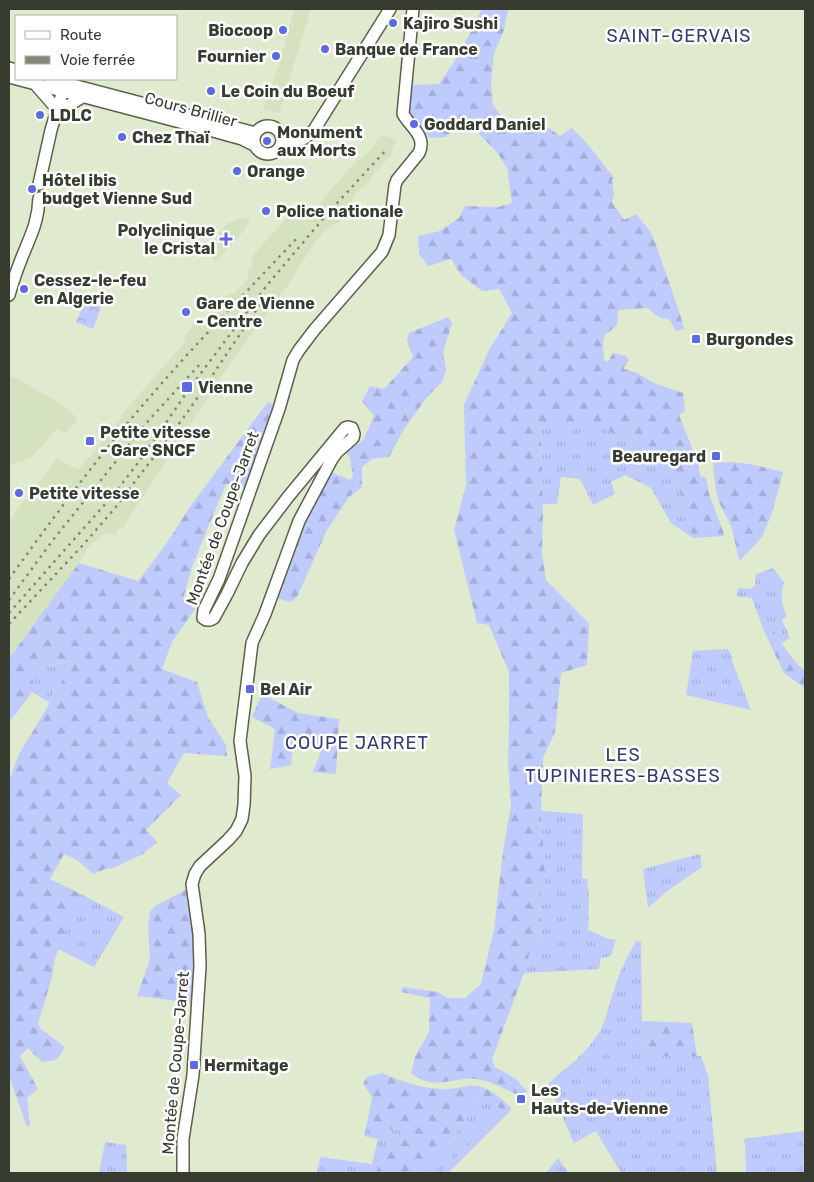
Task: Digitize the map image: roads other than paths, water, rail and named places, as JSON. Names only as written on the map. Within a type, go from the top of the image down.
[{"type":"main road","points":[[280,147],[282,140],[280,134],[270,126],[262,127],[254,139],[260,153],[267,154],[273,153],[280,147],[305,138],[310,134],[316,128],[390,9]]},
{"type":"main road","name":"Montée de Coupe-Jarret","points":[[183,1173],[183,1140],[193,1076],[200,966],[199,934],[192,884],[200,866],[233,835],[242,819],[245,776],[240,741],[252,643],[300,521],[332,459],[353,438],[352,428],[346,428],[268,522],[242,563],[214,618],[206,620],[203,618],[204,610],[221,575],[279,409],[296,354],[315,329],[382,252],[389,235],[397,180],[420,153],[421,139],[403,114],[413,9]]},
{"type":"main road","name":"Cours Brillier","points":[[20,80],[35,84],[64,87],[242,140],[254,139]]},
{"type":"main road","name":"Cours Brillier","points":[[54,80],[64,87]]},
{"type":"main road","points":[[35,84],[57,109]]},
{"type":"main road","points":[[39,184],[51,130],[64,87]]},
{"type":"main road","points":[[57,109],[88,94]]},
{"type":"main road","points":[[280,134],[310,134]]},
{"type":"main road","points":[[9,295],[19,264],[35,226],[39,198]]},
{"type":"railway","points":[[9,613],[115,493],[189,389],[268,284],[328,213],[387,149]]},
{"type":"railway","points":[[9,579],[80,483],[136,413],[190,352],[299,236]]},
{"type":"railway","points":[[9,624],[115,508],[187,413],[261,303]]},
{"type":"railway","points":[[9,600],[53,540],[149,420],[200,364]]},
{"type":"place","name":"Kajiro Sushi","points":[[393,23]]},
{"type":"place","name":"Biocoop","points":[[283,30]]},
{"type":"place","name":"Banque de France","points":[[325,49]]},
{"type":"place","name":"Fournier","points":[[276,56]]},
{"type":"place","name":"Le Coin du Boeuf","points":[[211,91]]},
{"type":"place","name":"LDLC","points":[[40,115]]},
{"type":"place","name":"Goddard Daniel","points":[[414,124]]},
{"type":"place","name":"Chez Thaï","points":[[122,137]]},
{"type":"place","name":"Monument aux Morts","points":[[267,141]]},
{"type":"place","name":"Orange","points":[[237,171]]},
{"type":"place","name":"Hôtel ibis budget Vienne Sud","points":[[32,189]]},
{"type":"place","name":"Police nationale","points":[[266,211]]},
{"type":"place","name":"Polyclinique le Cristal","points":[[226,239]]},
{"type":"place","name":"Cessez-le-feu en Algerie","points":[[24,289]]},
{"type":"place","name":"Gare de Vienne - Centre","points":[[186,312]]},
{"type":"place","name":"Burgondes","points":[[696,339]]},
{"type":"place","name":"Vienne","points":[[187,387]]},
{"type":"place","name":"Petite vitesse - Gare SNCF","points":[[90,441]]},
{"type":"place","name":"Beauregard","points":[[716,456]]},
{"type":"place","name":"Petite vitesse","points":[[19,493]]},
{"type":"place","name":"Bel Air","points":[[250,689]]},
{"type":"place","name":"Hermitage","points":[[194,1065]]},
{"type":"place","name":"Les Hauts-de-Vienne","points":[[521,1099]]},
{"type":"district","name":"SAINT-GERVAIS","points":[[679,36]]},
{"type":"district","name":"COUPE JARRET","points":[[357,743]]},
{"type":"district","name":"LES TUPINIERES-BASSES","points":[[623,765]]}]
